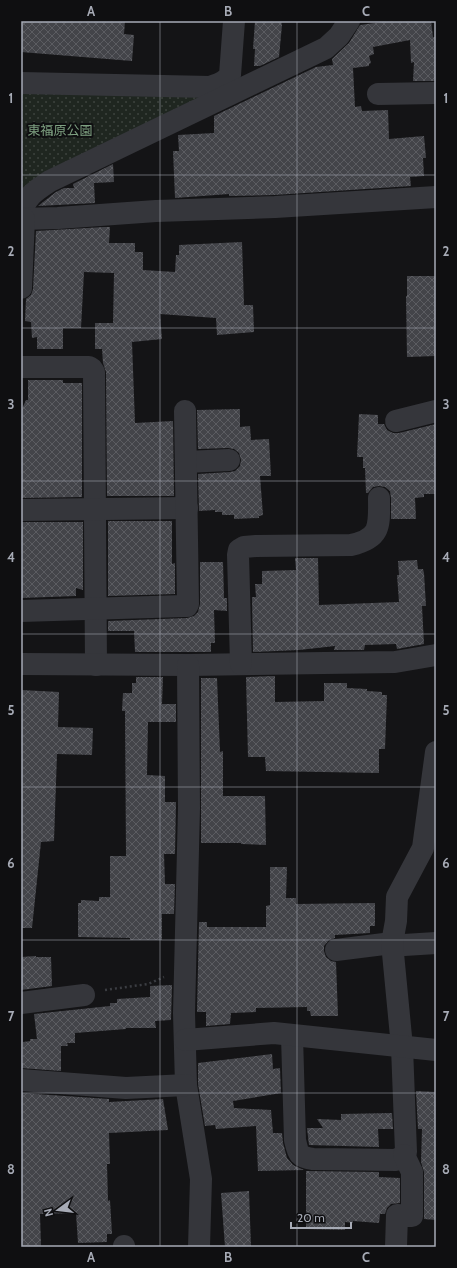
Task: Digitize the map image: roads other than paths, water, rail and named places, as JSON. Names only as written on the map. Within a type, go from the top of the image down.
[{"type":"street","points":[[21,83],[210,87],[227,80],[230,75],[234,21]]},
{"type":"street","points":[[21,288],[22,217],[23,208],[31,193],[50,181],[326,48],[339,36],[349,21]]},
{"type":"street","points":[[378,94],[436,93]]},
{"type":"street","points":[[22,217],[58,218],[156,210],[275,207],[436,197]]},
{"type":"street","points":[[21,367],[89,367],[94,372],[97,609],[96,665]]},
{"type":"street","points":[[21,611],[187,606],[189,601],[185,411]]},
{"type":"street","points":[[396,421],[436,411]]},
{"type":"street","points":[[186,462],[229,460]]},
{"type":"street","points":[[241,664],[239,550],[244,547],[256,546],[351,545],[361,543],[371,537],[376,531],[379,519],[379,498]]},
{"type":"street","points":[[21,510],[187,508]]},
{"type":"street","points":[[21,664],[188,665],[394,662],[436,655]]},
{"type":"street","points":[[188,665],[189,808],[184,1040],[186,1085],[201,1179],[200,1247]]},
{"type":"street","points":[[292,1036],[296,1140],[299,1154],[304,1158],[313,1159],[386,1161],[396,1160],[404,1155],[406,1152],[402,1047],[392,943],[396,921],[397,897],[423,848],[436,752]]},
{"type":"street","points":[[336,950],[392,943],[404,945],[436,943]]},
{"type":"street","points":[[21,1003],[84,995]]},
{"type":"street","points":[[184,1040],[274,1033],[436,1050]]},
{"type":"street","points":[[21,1080],[126,1088],[186,1085]]},
{"type":"street","points":[[396,1247],[397,1215],[412,1216],[412,1172],[404,1155]]},
{"type":"park label","name":"東福原公園","points":[[60,130]]}]
